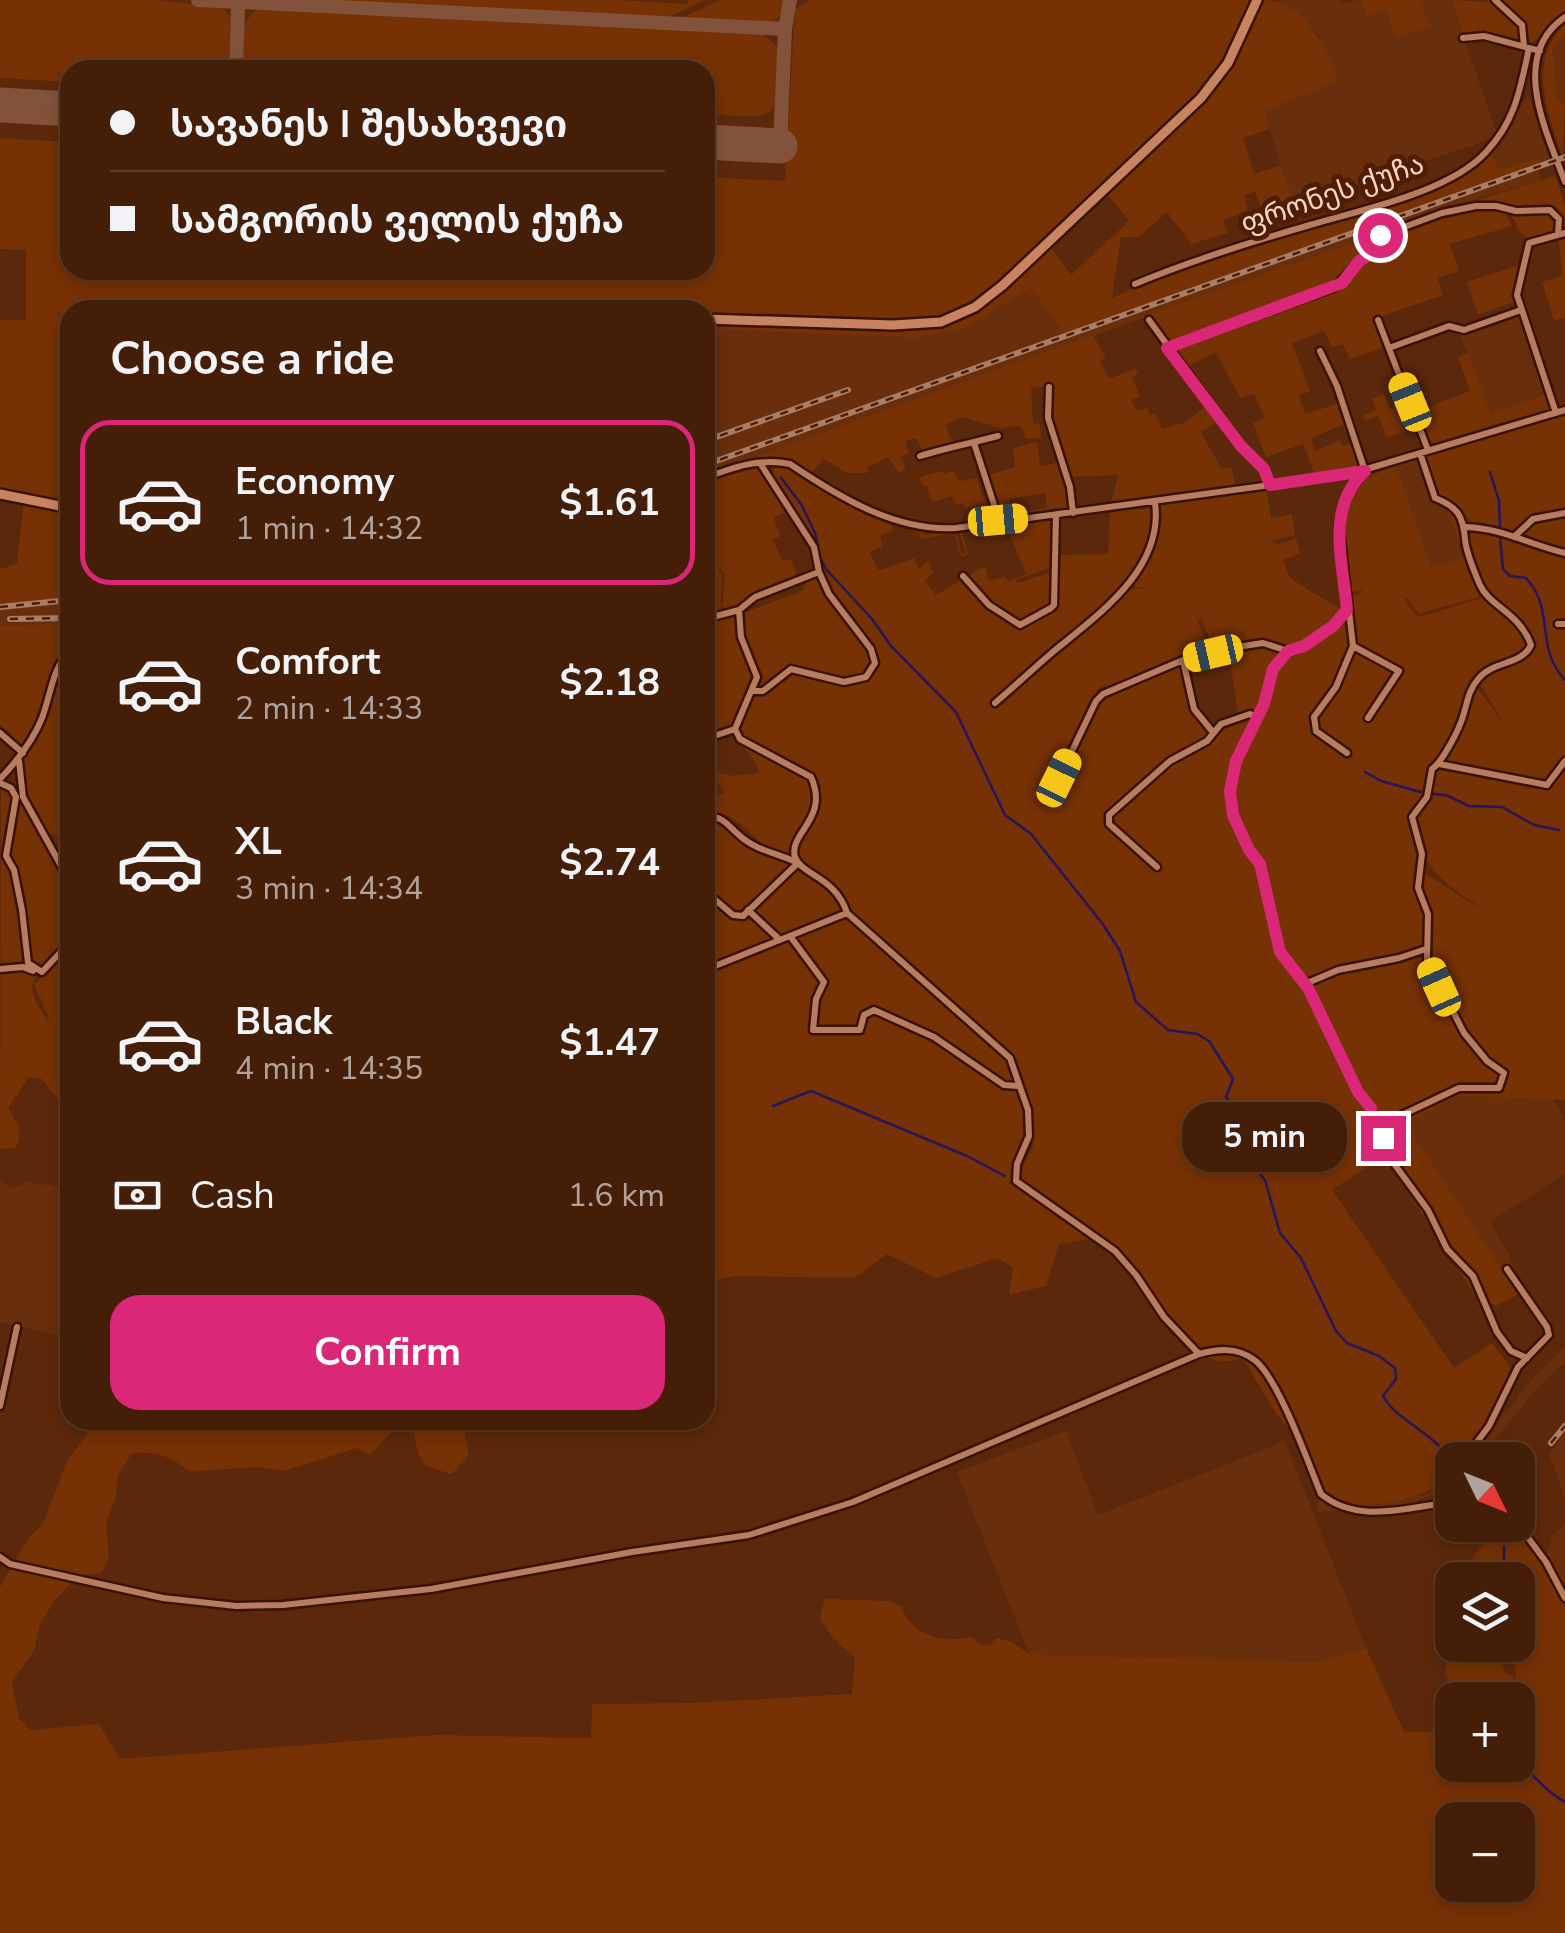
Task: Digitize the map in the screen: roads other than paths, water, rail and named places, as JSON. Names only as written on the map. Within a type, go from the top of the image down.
[{"type":"main road","points":[[715,319],[894,325],[941,322],[975,307],[1201,98],[1228,63],[1257,0]]},
{"type":"main road","points":[[0,494],[60,506]]},
{"type":"street","points":[[1494,0],[1522,26],[1526,47]]},
{"type":"street","points":[[1565,17],[1551,30],[1540,51],[1534,76],[1537,101],[1565,182]]},
{"type":"street","points":[[1463,38],[1484,36],[1540,51]]},
{"type":"street","name":"ფრონეს ქუჩა","points":[[1135,284],[1190,261],[1402,199],[1473,165],[1508,124],[1519,100],[1526,47]]},
{"type":"street","points":[[1167,348],[1334,287],[1359,261],[1375,252],[1377,237],[1442,212],[1488,205],[1516,211],[1550,210],[1559,219],[1562,233],[1534,240],[1528,246],[1517,290],[1556,413]]},
{"type":"street","points":[[1389,348],[1449,326],[1464,330],[1521,310]]},
{"type":"street","points":[[1149,320],[1241,446],[1264,469],[1270,485]]},
{"type":"street","points":[[1378,320],[1429,450]]},
{"type":"street","points":[[1320,351],[1337,386],[1365,471]]},
{"type":"street","points":[[1048,387],[1048,418],[1070,487],[1072,513]]},
{"type":"street","points":[[715,474],[746,463],[790,464],[870,510],[922,528],[956,528],[1365,471],[1565,410]]},
{"type":"street","points":[[920,456],[998,436]]},
{"type":"street","points":[[974,443],[998,520]]},
{"type":"street","points":[[1374,1132],[1459,1088],[1499,1088],[1504,1073],[1487,1061],[1464,1032],[1433,974],[1426,949],[1428,914],[1418,888],[1422,862],[1412,816],[1428,797],[1432,768],[1439,764],[1461,722],[1466,699],[1478,678],[1524,656],[1532,645],[1514,617],[1482,590],[1464,538],[1466,527],[1456,508],[1432,492],[1420,454]]},
{"type":"street","points":[[753,691],[762,691],[791,669],[844,682],[866,677],[874,662],[872,649],[829,594],[814,547],[759,462]]},
{"type":"street","points":[[772,482],[770,470],[778,462]]},
{"type":"street","points":[[1347,753],[1316,731],[1314,717],[1336,687],[1353,646],[1340,512],[1354,482],[1365,471]]},
{"type":"street","points":[[995,703],[1118,598],[1155,538],[1155,503]]},
{"type":"street","points":[[1514,537],[1533,520],[1565,513]]},
{"type":"street","points":[[963,576],[975,592],[1020,625],[1041,614],[1054,604],[1056,515]]},
{"type":"street","points":[[1466,527],[1486,527],[1538,547],[1565,552]]},
{"type":"street","points":[[715,616],[739,610],[755,597],[819,572]]},
{"type":"street","points":[[739,610],[741,637],[756,677],[736,729],[740,739],[811,777],[816,788],[814,812],[796,844],[794,856],[798,863]]},
{"type":"street","points":[[1347,610],[1333,626],[1304,646],[1288,651],[1273,669],[1257,717],[1236,761],[1230,791],[1233,815],[1260,864],[1280,952],[1323,1014],[1358,1092],[1371,1108],[1374,1132],[1389,1146],[1396,1165],[1428,1210],[1447,1249],[1473,1276],[1497,1332],[1511,1351],[1527,1358]]},
{"type":"street","points":[[1059,778],[1102,694],[1183,660],[1263,643],[1288,651]]},
{"type":"street","points":[[1353,646],[1400,671],[1368,718]]},
{"type":"street","points":[[1183,660],[1194,709],[1212,731]]},
{"type":"street","points":[[42,972],[28,963],[14,870],[6,856],[16,798],[0,781],[21,756],[42,719],[60,665]]},
{"type":"street","points":[[1157,867],[1118,834],[1109,824],[1109,816],[1170,761],[1207,742],[1212,731],[1229,720],[1250,714],[1257,717]]},
{"type":"street","points":[[715,736],[736,729]]},
{"type":"street","points":[[0,733],[21,756],[23,796],[60,864]]},
{"type":"street","points":[[1439,764],[1547,785],[1565,761]]},
{"type":"street","points":[[715,817],[768,853],[798,863],[827,882],[842,897],[846,913],[1004,1050],[1015,1067],[1028,1110],[1030,1136],[1016,1181],[1115,1251],[1136,1274],[1164,1317],[1199,1354]]},
{"type":"street","points":[[715,900],[733,915],[743,916],[798,863]]},
{"type":"street","points":[[748,910],[780,940]]},
{"type":"street","points":[[715,966],[846,913]]},
{"type":"street","points":[[790,936],[824,982],[816,999],[813,1030],[860,1030],[864,1015],[874,1010],[934,1037],[1004,1085],[1019,1086]]},
{"type":"street","points":[[1305,984],[1338,970],[1426,949]]},
{"type":"street","points":[[42,972],[60,953]]},
{"type":"street","points":[[0,969],[14,966],[42,972]]},
{"type":"street","points":[[1478,1442],[1518,1367],[1549,1335],[1507,1269]]},
{"type":"street","points":[[0,1406],[17,1326]]},
{"type":"street","points":[[0,1557],[10,1564],[163,1598],[236,1606],[282,1605],[431,1589],[632,1552],[748,1536],[853,1502],[1199,1354],[1228,1349],[1253,1358],[1264,1369],[1322,1494],[1337,1506],[1368,1512],[1435,1504]]},
{"type":"street","points":[[1531,1542],[1565,1598]]},
{"type":"waterway","points":[[1490,472],[1499,501],[1500,526]]},
{"type":"waterway","points":[[781,478],[801,504],[826,569],[891,646],[956,712],[1005,815],[1031,834],[1102,923],[1120,951],[1136,1002],[1168,1030],[1197,1034],[1209,1041],[1233,1079],[1226,1097],[1255,1146],[1252,1165],[1265,1180],[1280,1233],[1301,1258],[1336,1331],[1347,1343],[1379,1356],[1395,1368],[1396,1379],[1383,1396],[1388,1404],[1435,1443]]},
{"type":"waterway","points":[[1500,537],[1503,569],[1510,576],[1526,578],[1535,590],[1550,655],[1565,680]]},
{"type":"waterway","points":[[1365,772],[1381,781],[1424,793]]},
{"type":"waterway","points":[[1432,794],[1446,795],[1469,806],[1502,807],[1534,825],[1559,830]]},
{"type":"waterway","points":[[773,1106],[811,1091],[967,1156],[1005,1176]]},
{"type":"waterway","points":[[1504,1547],[1504,1562]]},
{"type":"waterway","points":[[1535,1777],[1565,1802]]},
{"type":"railway","points":[[715,461],[1565,157]]},
{"type":"railway","points":[[715,437],[848,390]]},
{"type":"railway","points":[[0,607],[60,601]]},
{"type":"railway","points":[[10,619],[60,618]]},
{"type":"railway","points":[[1551,1443],[1565,1426]]}]
